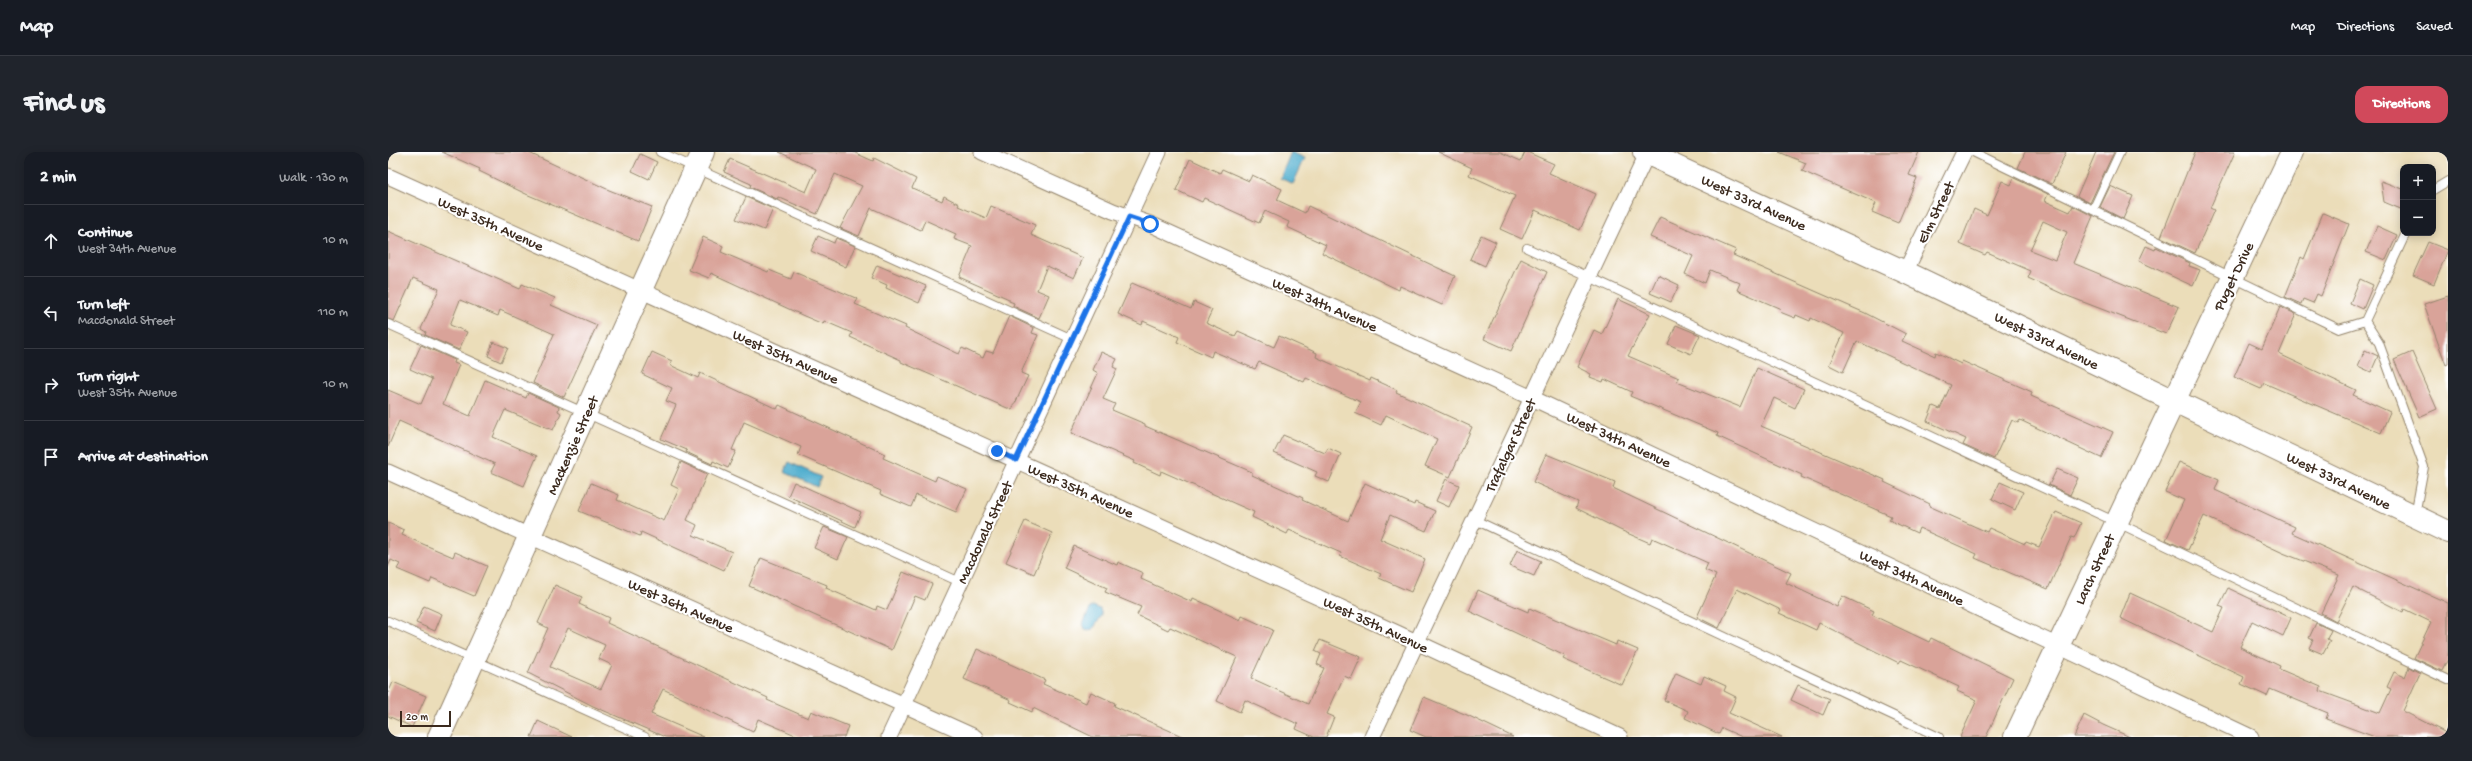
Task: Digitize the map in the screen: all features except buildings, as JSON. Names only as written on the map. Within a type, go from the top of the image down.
[{"type":"street","name":"West 34th Avenue","points":[[982,152],[1129,217],[1150,224],[1532,398],[2251,737]]},
{"type":"street","name":"Macdonald Street","points":[[889,737],[1159,152]]},
{"type":"street","name":"West 33rd Avenue","points":[[1646,152],[1905,272],[2448,532]]},
{"type":"street","name":"Trafalgar Street","points":[[1372,737],[1589,277],[1646,152]]},
{"type":"street","name":"Elm Street","points":[[1905,272],[1964,152]]},
{"type":"street","name":"Puget Drive","points":[[2173,400],[2292,152]]},
{"type":"street","name":"Mackenzie Street","points":[[439,737],[531,537],[700,160]]},
{"type":"street","name":"West 35th Avenue","points":[[388,176],[1416,642],[1620,737]]},
{"type":"street","name":"Larch Street","points":[[2015,737],[2173,400]]},
{"type":"street","name":"West 36th Avenue","points":[[388,472],[975,737]]},
{"type":"lane","points":[[660,152],[700,160],[1072,339]]},
{"type":"lane","points":[[1973,152],[2339,329],[2365,321],[2405,236]]},
{"type":"lane","points":[[2093,210],[2120,152]]},
{"type":"lane","points":[[2436,188],[2448,181]]},
{"type":"lane","points":[[1527,248],[2116,522],[2448,680]]},
{"type":"lane","points":[[2365,321],[2379,343],[2424,467],[2414,516]]},
{"type":"lane","points":[[388,324],[960,582]]},
{"type":"lane","points":[[1474,520],[1939,737]]},
{"type":"lane","points":[[388,621],[644,737]]},
{"type":"water","points":[[1291,152],[1305,158],[1293,184],[1280,178]]},
{"type":"water","points":[[789,462],[821,477],[817,487],[784,472]]},
{"type":"water","points":[[1093,606],[1100,609],[1102,615],[1093,629],[1088,630],[1085,629],[1083,624],[1090,608]]},
{"type":"route","points":[[997,451],[1016,460],[1129,217],[1150,224]]}]
